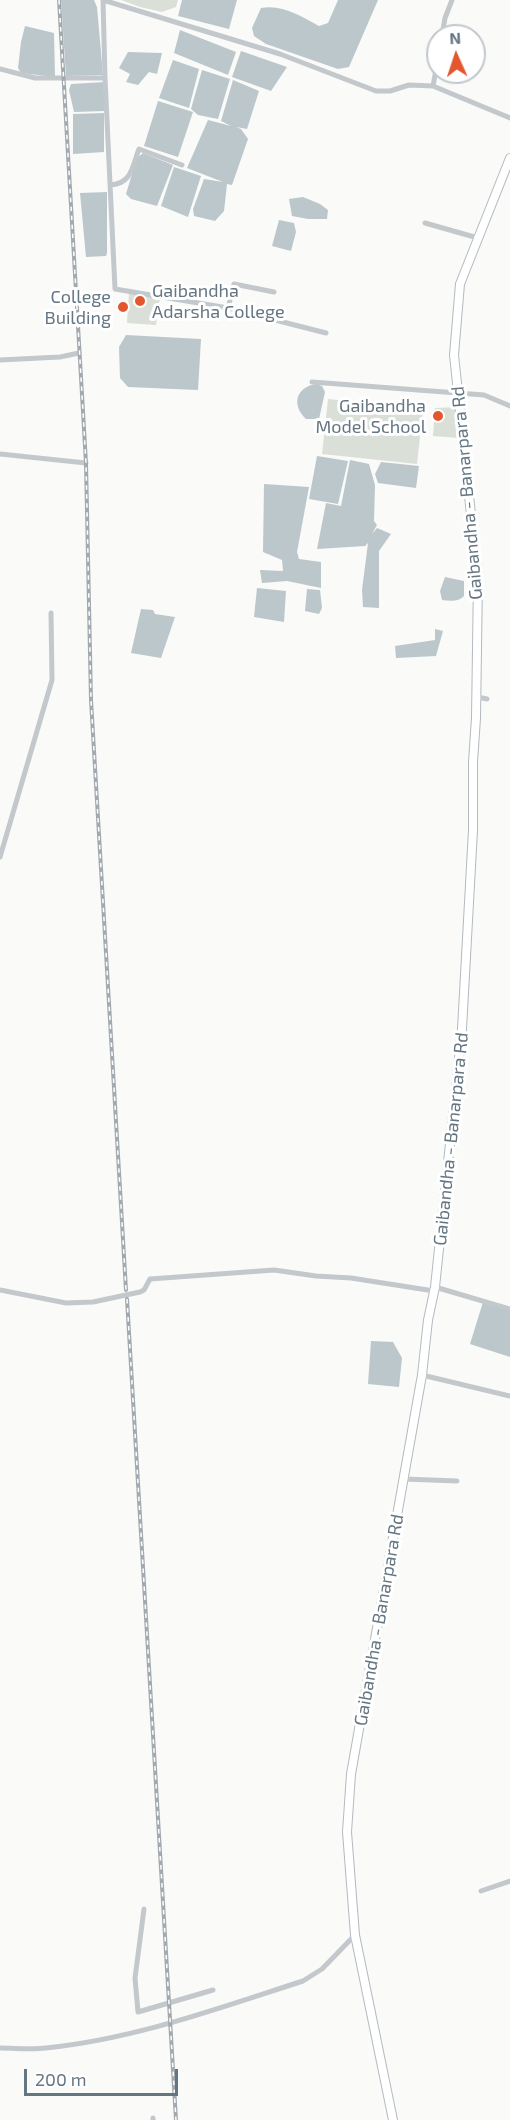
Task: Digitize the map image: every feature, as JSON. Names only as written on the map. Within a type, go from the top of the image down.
[{"type":"main road","name":"Gaibandha - Banarpara Rd","points":[[393,2120],[355,1935],[347,1832],[351,1774],[422,1375],[434,1289],[462,1029],[475,876],[478,580],[454,356],[460,284],[510,158]]},
{"type":"street","points":[[326,333],[228,308],[115,290],[103,0],[280,54],[376,91],[390,91],[409,85],[433,86],[510,118]]},
{"type":"street","points":[[444,24],[452,0]]},
{"type":"street","points":[[0,69],[35,78],[105,78]]},
{"type":"street","points":[[111,185],[126,181],[139,149],[182,165]]},
{"type":"street","points":[[424,223],[478,238]]},
{"type":"street","points":[[228,308],[234,284],[274,292]]},
{"type":"street","points":[[0,360],[60,357],[79,353]]},
{"type":"street","points":[[312,382],[484,395],[510,406]]},
{"type":"street","points":[[0,454],[86,463]]},
{"type":"street","points":[[0,857],[52,680],[51,613]]},
{"type":"street","points":[[477,697],[487,699]]},
{"type":"street","points":[[0,1290],[66,1303],[93,1302],[140,1292],[144,1290],[150,1279],[274,1270],[434,1289],[510,1309]]},
{"type":"street","points":[[422,1375],[510,1396]]},
{"type":"street","points":[[404,1479],[457,1480]]},
{"type":"street","points":[[481,1891],[510,1881]]},
{"type":"street","points":[[144,1909],[135,1978],[138,2012],[213,1990]]},
{"type":"street","points":[[0,2048],[43,2048],[92,2042],[155,2029],[303,1982],[322,1969],[355,1935]]},
{"type":"shaded area","points":[[61,0],[94,0],[97,7],[103,75],[66,76]]},
{"type":"shaded area","points":[[121,0],[178,0],[176,7],[162,12]]},
{"type":"shaded area","points":[[182,0],[237,0],[229,29],[178,16]]},
{"type":"shaded area","points":[[338,0],[378,0],[349,67],[338,69],[266,44],[254,36],[252,28],[261,8],[284,9],[319,26],[328,23]]},
{"type":"shaded area","points":[[25,26],[54,33],[55,77],[21,73],[18,68]]},
{"type":"shaded area","points":[[180,30],[236,52],[228,75],[174,53]]},
{"type":"shaded area","points":[[241,51],[287,67],[271,91],[232,77]]},
{"type":"shaded area","points":[[128,52],[162,53],[157,74],[149,72],[138,85],[126,82],[130,74],[119,68]]},
{"type":"shaded area","points":[[173,60],[199,69],[189,108],[159,98]]},
{"type":"shaded area","points":[[202,70],[230,79],[218,119],[198,115],[191,109]]},
{"type":"shaded area","points":[[233,80],[259,91],[247,129],[236,127],[241,129],[248,139],[232,185],[227,184],[224,211],[215,221],[194,216],[193,209],[204,179],[223,182],[187,168],[208,120],[231,126],[221,121]]},
{"type":"shaded area","points":[[105,82],[105,111],[74,112],[69,90],[71,84]]},
{"type":"shaded area","points":[[158,101],[193,112],[178,157],[144,146]]},
{"type":"shaded area","points":[[104,113],[104,152],[73,154],[73,114]]},
{"type":"shaded area","points":[[143,153],[173,165],[157,206],[131,199],[126,194],[137,158]]},
{"type":"shaded area","points":[[174,167],[201,176],[188,217],[161,206]]},
{"type":"shaded area","points":[[107,192],[107,253],[106,256],[86,257],[80,193]]},
{"type":"shaded area","points":[[303,197],[328,210],[327,219],[292,216],[289,199]]},
{"type":"shaded area","points":[[279,220],[294,223],[296,232],[291,251],[272,246]]},
{"type":"shaded area","points":[[129,293],[160,297],[156,325],[127,323]]},
{"type":"shaded area","points":[[126,335],[201,339],[198,390],[128,387],[120,378],[119,347]]},
{"type":"shaded area","points":[[316,384],[322,386],[325,392],[319,419],[306,419],[298,408],[298,397],[304,389]]},
{"type":"shaded area","points":[[328,399],[423,409],[417,464],[322,454]]},
{"type":"shaded area","points":[[458,407],[459,438],[433,436],[435,408]]},
{"type":"shaded area","points":[[317,456],[348,461],[338,504],[309,499]]},
{"type":"shaded area","points":[[350,460],[369,464],[375,485],[374,521],[377,525],[372,534],[377,528],[391,534],[379,551],[379,608],[363,607],[362,590],[368,543],[365,546],[317,549],[326,503],[341,506]]},
{"type":"shaded area","points":[[381,462],[419,466],[416,488],[378,483],[375,474]]},
{"type":"shaded area","points":[[264,484],[309,487],[297,552],[299,559],[321,562],[321,588],[287,581],[262,583],[260,570],[283,571],[282,560],[263,552]]},
{"type":"shaded area","points":[[445,577],[464,581],[462,598],[451,601],[442,600],[440,591]]},
{"type":"shaded area","points":[[257,588],[286,591],[284,622],[254,617]]},
{"type":"shaded area","points":[[307,589],[320,590],[322,608],[319,614],[305,611]]},
{"type":"shaded area","points":[[141,609],[175,617],[161,658],[131,653]]},
{"type":"shaded area","points":[[435,629],[443,631],[436,656],[396,658],[395,646],[435,640]]},
{"type":"shaded area","points":[[483,1302],[510,1311],[510,1357],[470,1344]]},
{"type":"shaded area","points":[[371,1341],[393,1342],[402,1358],[399,1387],[368,1384]]},
{"type":"railway","points":[[59,0],[86,463],[91,700],[126,1290]]},
{"type":"railway","points":[[127,1299],[176,2120]]},
{"type":"place","name":"Gaibandha Adarsha College","points":[[140,301]]},
{"type":"place","name":"College Building","points":[[123,307]]},
{"type":"place","name":"Gaibandha Model School","points":[[438,416]]}]
